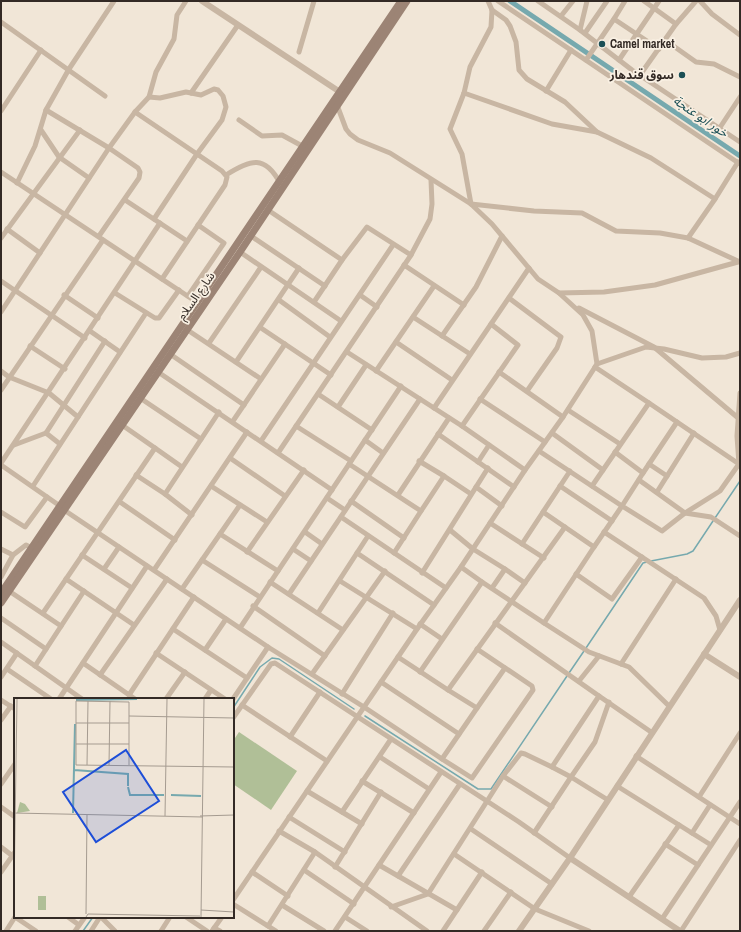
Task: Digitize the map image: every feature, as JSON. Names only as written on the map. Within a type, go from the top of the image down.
[{"type":"main road","name":"شارع السلام","points":[[1,603],[198,303],[402,1]]},
{"type":"main road","name":"شارع السلام","points":[[1,593],[122,425],[186,329],[251,236],[407,1]]},
{"type":"street","points":[[17,183],[32,154],[41,130],[46,110],[69,69],[114,1]]},
{"type":"street","points":[[1,312],[109,148],[135,112],[148,97],[156,72],[174,39],[177,15],[186,1]]},
{"type":"street","points":[[202,1],[340,92]]},
{"type":"street","points":[[299,52],[314,1]]},
{"type":"street","points":[[471,204],[462,154],[450,129],[464,94],[470,67],[491,27],[492,10],[488,1]]},
{"type":"street","points":[[498,1],[739,163],[688,238]]},
{"type":"street","points":[[538,1],[561,16],[583,32],[596,44],[640,75],[740,142]]},
{"type":"street","points":[[561,16],[571,1]]},
{"type":"street","points":[[583,32],[587,1]]},
{"type":"street","points":[[583,32],[607,1]]},
{"type":"street","points":[[586,60],[625,1]]},
{"type":"street","points":[[644,1],[676,24]]},
{"type":"street","points":[[619,60],[659,1]]},
{"type":"street","points":[[640,75],[676,24],[696,1]]},
{"type":"street","points":[[700,1],[712,14],[740,35]]},
{"type":"street","points":[[492,10],[506,20],[514,33],[521,74],[571,106],[597,132]]},
{"type":"street","points":[[614,18],[659,49]]},
{"type":"street","points":[[1,22],[105,96]]},
{"type":"street","points":[[191,93],[238,25]]},
{"type":"street","points":[[665,40],[696,62],[714,64],[740,77]]},
{"type":"street","points":[[1,111],[41,50]]},
{"type":"street","points":[[546,91],[571,50]]},
{"type":"street","points":[[148,97],[160,98],[181,93],[201,95],[210,90],[218,90],[226,103],[222,120],[197,154],[154,219]]},
{"type":"street","points":[[464,94],[552,124],[597,132],[652,158],[715,199]]},
{"type":"street","points":[[719,129],[740,97]]},
{"type":"street","points":[[338,106],[346,129],[350,134],[358,140],[390,153],[471,204],[502,236],[544,284],[559,293],[586,319],[592,331],[596,365],[694,434],[740,464]]},
{"type":"street","points":[[1,390],[101,238],[139,178],[140,172],[138,168],[109,148],[46,110]]},
{"type":"street","points":[[135,112],[226,175],[227,180],[162,279]]},
{"type":"street","points":[[239,120],[262,136],[282,135],[304,147]]},
{"type":"street","points":[[41,130],[58,157],[89,178]]},
{"type":"street","points":[[1,238],[58,157],[80,130]]},
{"type":"street","points":[[226,175],[257,162],[263,163],[271,169],[280,183]]},
{"type":"street","points":[[1,172],[198,303]]},
{"type":"street","points":[[278,453],[411,255],[430,219],[432,204],[431,180]]},
{"type":"street","points":[[125,200],[187,241]]},
{"type":"street","points":[[471,204],[534,211],[582,213],[616,231],[675,235],[688,238],[739,262]]},
{"type":"street","points":[[268,210],[342,260]]},
{"type":"street","points":[[160,223],[1,464],[62,508],[166,579],[268,647],[364,707],[442,760],[472,778],[532,692],[532,686],[477,649]]},
{"type":"street","points":[[188,296],[224,243],[198,225]]},
{"type":"street","points":[[314,302],[342,260],[367,227],[393,245],[411,255]]},
{"type":"street","points":[[7,229],[40,253]]},
{"type":"street","points":[[251,236],[325,286]]},
{"type":"street","points":[[442,336],[464,305],[489,265],[502,236]]},
{"type":"street","points":[[261,441],[393,245]]},
{"type":"street","points":[[240,252],[341,321]]},
{"type":"street","points":[[559,293],[604,292],[655,284],[739,262]]},
{"type":"street","points":[[404,265],[464,305]]},
{"type":"street","points":[[209,343],[261,267]]},
{"type":"street","points":[[236,362],[261,328],[299,268]]},
{"type":"street","points":[[434,408],[529,268]]},
{"type":"street","points":[[1,281],[85,338]]},
{"type":"street","points":[[376,371],[434,286]]},
{"type":"street","points":[[115,293],[146,313],[155,318],[159,318],[179,290]]},
{"type":"street","points":[[64,295],[98,318]]},
{"type":"street","points":[[360,295],[377,307]]},
{"type":"street","points":[[509,298],[561,337],[556,348],[528,391]]},
{"type":"street","points":[[279,300],[330,337]]},
{"type":"street","points":[[572,305],[654,348],[738,416]]},
{"type":"street","points":[[33,486],[146,313]]},
{"type":"street","points":[[413,317],[470,354]]},
{"type":"street","points":[[462,426],[518,345],[491,324]]},
{"type":"street","points":[[261,328],[331,375]]},
{"type":"street","points":[[186,329],[261,379]]},
{"type":"street","points":[[90,331],[120,352]]},
{"type":"street","points":[[13,445],[46,433],[105,341]]},
{"type":"street","points":[[396,342],[452,380]]},
{"type":"street","points":[[233,422],[285,344]]},
{"type":"street","points":[[30,346],[65,369]]},
{"type":"street","points":[[234,899],[420,624],[461,567],[514,486],[568,410],[596,365],[646,347],[702,358],[726,357],[740,353]]},
{"type":"street","points":[[347,352],[462,426],[525,470]]},
{"type":"street","points":[[170,354],[244,405]]},
{"type":"street","points":[[338,407],[366,365]]},
{"type":"street","points":[[1,371],[9,377],[49,393],[78,417]]},
{"type":"street","points":[[158,372],[332,490]]},
{"type":"street","points":[[499,372],[563,417]]},
{"type":"street","points":[[240,628],[253,606],[305,532],[401,386]]},
{"type":"street","points":[[538,451],[661,531],[685,513],[720,491],[740,464],[738,416],[740,393]]},
{"type":"street","points":[[318,394],[372,430]]},
{"type":"street","points":[[140,398],[201,439]]},
{"type":"street","points":[[289,594],[420,399]]},
{"type":"street","points":[[480,399],[545,442]]},
{"type":"street","points":[[592,486],[649,403]]},
{"type":"street","points":[[568,410],[620,444]]},
{"type":"street","points":[[165,494],[219,412]]},
{"type":"street","points":[[398,495],[449,418]]},
{"type":"street","points":[[544,623],[677,422]]},
{"type":"street","points":[[122,425],[182,467]]},
{"type":"street","points":[[296,426],[421,511]]},
{"type":"street","points":[[154,570],[247,432]]},
{"type":"street","points":[[46,433],[60,444]]},
{"type":"street","points":[[552,433],[603,470]]},
{"type":"street","points":[[438,434],[514,486]]},
{"type":"street","points":[[657,492],[694,434]]},
{"type":"street","points":[[365,440],[383,453]]},
{"type":"street","points":[[478,462],[489,445]]},
{"type":"street","points":[[43,613],[120,502],[136,475],[155,448]]},
{"type":"street","points":[[615,452],[643,473]]},
{"type":"street","points":[[230,458],[285,496]]},
{"type":"street","points":[[419,462],[471,494]]},
{"type":"street","points":[[649,464],[668,476]]},
{"type":"street","points":[[422,573],[488,468]]},
{"type":"street","points":[[247,552],[304,470]]},
{"type":"street","points":[[522,544],[570,471]]},
{"type":"street","points":[[136,475],[165,494],[192,515]]},
{"type":"street","points":[[394,553],[444,476]]},
{"type":"street","points":[[639,480],[685,513],[711,517],[740,536]]},
{"type":"street","points":[[211,486],[267,522]]},
{"type":"street","points":[[560,486],[612,521]]},
{"type":"street","points":[[476,487],[502,506]]},
{"type":"street","points":[[1,512],[25,527],[47,497]]},
{"type":"street","points":[[327,498],[345,510]]},
{"type":"street","points":[[351,501],[404,538]]},
{"type":"street","points":[[120,502],[175,540]]},
{"type":"street","points":[[182,589],[240,504]]},
{"type":"street","points":[[543,512],[594,547]]},
{"type":"street","points":[[341,517],[446,588]]},
{"type":"street","points":[[490,523],[544,558]]},
{"type":"street","points":[[448,690],[565,527]]},
{"type":"street","points":[[450,530],[473,549],[525,583]]},
{"type":"street","points":[[305,532],[322,544]]},
{"type":"street","points":[[604,532],[697,593],[709,604],[716,616],[720,630]]},
{"type":"street","points":[[220,534],[278,571]]},
{"type":"street","points":[[318,613],[368,536]]},
{"type":"street","points":[[1,577],[13,555],[26,545],[32,548]]},
{"type":"street","points":[[104,569],[119,547]]},
{"type":"street","points":[[1,549],[13,555]]},
{"type":"street","points":[[293,549],[311,561]]},
{"type":"street","points":[[358,553],[434,605]]},
{"type":"street","points":[[82,555],[132,588]]},
{"type":"street","points":[[576,574],[612,599],[642,557]]},
{"type":"street","points":[[202,560],[260,597]]},
{"type":"street","points":[[60,698],[147,566]]},
{"type":"street","points":[[461,567],[544,623],[599,656],[621,664],[634,672],[669,706]]},
{"type":"street","points":[[492,588],[504,570]]},
{"type":"street","points":[[312,674],[385,571]]},
{"type":"street","points":[[66,579],[134,625]]},
{"type":"street","points":[[100,675],[166,579]]},
{"type":"street","points":[[621,664],[676,579]]},
{"type":"street","points":[[340,580],[417,629]]},
{"type":"street","points":[[270,582],[343,630]]},
{"type":"street","points":[[420,672],[482,582]]},
{"type":"street","points":[[9,591],[61,626]]},
{"type":"street","points":[[35,666],[84,591]]},
{"type":"street","points":[[129,695],[194,597]]},
{"type":"street","points":[[519,931],[570,858],[740,600]]},
{"type":"street","points":[[253,606],[325,656]]},
{"type":"street","points":[[342,694],[394,613]]},
{"type":"street","points":[[1,618],[46,650]]},
{"type":"street","points":[[205,650],[226,619]]},
{"type":"street","points":[[495,623],[652,732]]},
{"type":"street","points":[[420,624],[442,639]]},
{"type":"street","points":[[173,629],[247,678]]},
{"type":"street","points":[[1,642],[81,698]]},
{"type":"street","points":[[234,698],[268,647]]},
{"type":"street","points":[[1,677],[17,653]]},
{"type":"street","points":[[156,654],[223,698]]},
{"type":"street","points":[[704,654],[740,677]]},
{"type":"street","points":[[578,681],[599,656]]},
{"type":"street","points":[[398,657],[477,708]]},
{"type":"street","points":[[234,717],[274,662],[680,931],[740,840]]},
{"type":"street","points":[[83,663],[134,698]]},
{"type":"street","points":[[7,668],[50,698]]},
{"type":"street","points":[[442,760],[505,668]]},
{"type":"street","points":[[167,698],[185,672]]},
{"type":"street","points":[[381,682],[460,734]]},
{"type":"street","points":[[206,698],[211,690]]},
{"type":"street","points":[[290,737],[320,692]]},
{"type":"street","points":[[552,767],[599,696]]},
{"type":"street","points":[[1,700],[13,708],[1,720]]},
{"type":"street","points":[[534,833],[595,742],[609,702]]},
{"type":"street","points":[[242,705],[327,761]]},
{"type":"street","points":[[699,797],[740,733]]},
{"type":"street","points":[[342,812],[391,739]]},
{"type":"street","points":[[391,908],[428,894],[471,829],[503,776],[522,753],[572,777],[608,800]]},
{"type":"street","points":[[636,756],[740,824]]},
{"type":"street","points":[[380,757],[429,789]]},
{"type":"street","points":[[1,784],[14,765]]},
{"type":"street","points":[[335,931],[441,772]]},
{"type":"street","points":[[503,776],[552,807]]},
{"type":"street","points":[[362,781],[414,813]]},
{"type":"street","points":[[398,876],[460,784]]},
{"type":"street","points":[[617,786],[711,845]]},
{"type":"street","points":[[307,791],[362,824]]},
{"type":"street","points":[[335,867],[381,792]]},
{"type":"street","points":[[662,919],[740,802]]},
{"type":"street","points":[[692,833],[710,804]]},
{"type":"street","points":[[1,807],[14,816]]},
{"type":"street","points":[[289,817],[345,852]]},
{"type":"street","points":[[629,897],[679,825]]},
{"type":"street","points":[[471,829],[552,884]]},
{"type":"street","points":[[279,831],[315,852],[391,908],[427,931]]},
{"type":"street","points":[[665,844],[698,865]]},
{"type":"street","points":[[1,847],[14,855],[1,872]]},
{"type":"street","points":[[268,926],[315,852]]},
{"type":"street","points":[[454,854],[535,909],[589,931]]},
{"type":"street","points":[[380,865],[457,910]]},
{"type":"street","points":[[304,870],[354,904]]},
{"type":"street","points":[[252,872],[288,896]]},
{"type":"street","points":[[443,931],[482,872]]},
{"type":"street","points":[[484,931],[511,892]]},
{"type":"street","points":[[282,904],[324,931]]},
{"type":"street","points":[[234,905],[276,931]]},
{"type":"street","points":[[345,917],[367,931]]},
{"type":"street","points":[[6,931],[14,918]]},
{"type":"street","points":[[16,918],[35,931]]},
{"type":"street","points":[[70,918],[80,925]]},
{"type":"street","points":[[75,931],[84,918]]},
{"type":"street","points":[[91,931],[99,918]]},
{"type":"street","points":[[101,918],[116,931]]},
{"type":"street","points":[[161,931],[169,918]]},
{"type":"street","points":[[188,918],[207,931]]},
{"type":"street","points":[[220,931],[213,929],[221,918]]},
{"type":"green space","points":[[239,732],[297,771],[271,810],[234,785],[234,740]]},
{"type":"waterway","name":"خور ابو عنجة","points":[[510,1],[740,156]]},
{"type":"waterway","points":[[715,518],[740,481]]},
{"type":"waterway","points":[[651,561],[687,554],[693,551],[713,521]]},
{"type":"waterway","points":[[586,648],[643,563],[647,562]]},
{"type":"waterway","points":[[569,673],[584,651]]},
{"type":"waterway","points":[[234,706],[260,667],[272,658],[279,659],[354,709]]},
{"type":"waterway","points":[[365,716],[478,789],[491,789],[567,676]]},
{"type":"waterway","points":[[83,931],[92,918]]},
{"type":"place","name":"Camel market","points":[[602,44]]},
{"type":"place","name":"سوق قندهار","points":[[682,75]]}]
